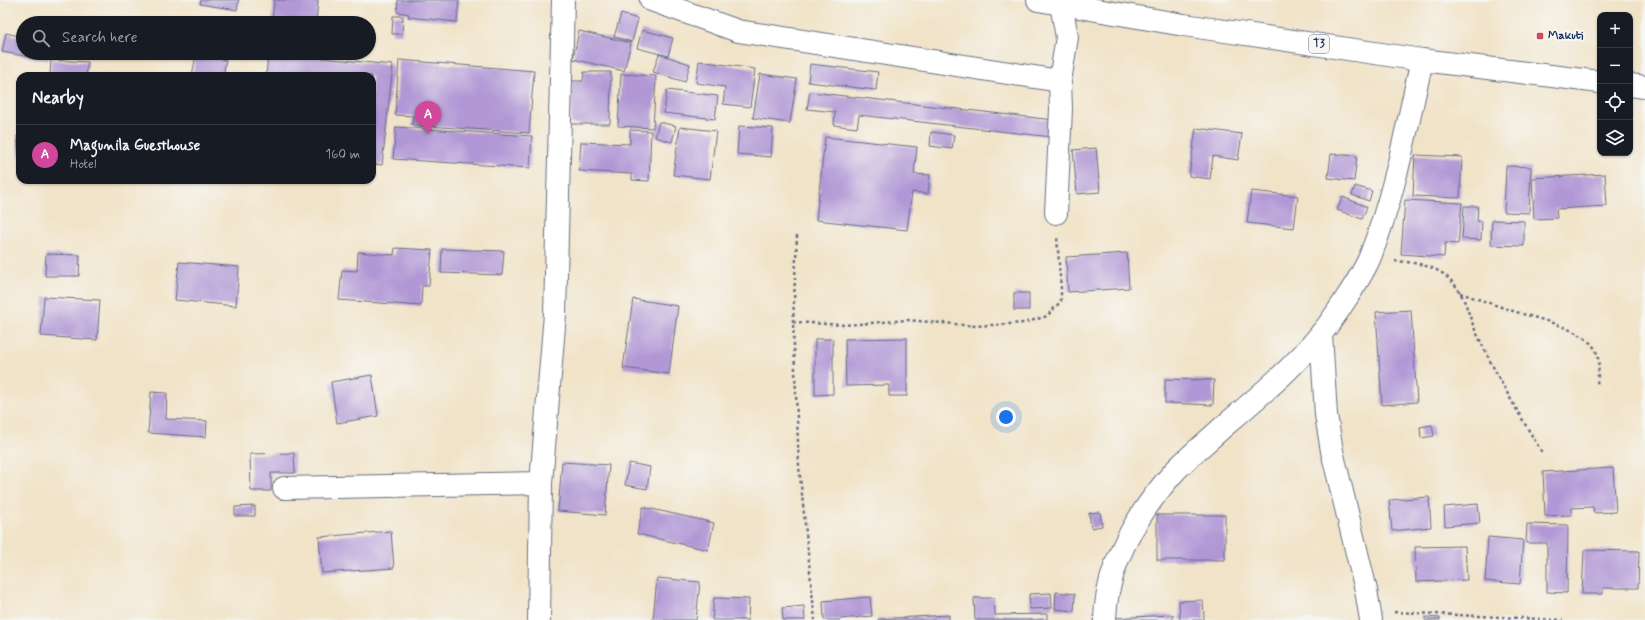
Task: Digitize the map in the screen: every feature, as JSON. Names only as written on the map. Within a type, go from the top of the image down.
[{"type":"main road","points":[[539,620],[540,483],[555,314],[563,0]]},
{"type":"main road","points":[[651,0],[738,31],[1060,81]]},
{"type":"main road","name":"T3","points":[[1038,0],[1184,25],[1422,60],[1597,82]]},
{"type":"main road","points":[[1056,213],[1061,109],[1060,81],[1067,37],[1061,4]]},
{"type":"main road","points":[[1105,620],[1105,605],[1111,578],[1122,549],[1142,514],[1174,472],[1259,397],[1321,334],[1352,290],[1370,258],[1397,172],[1422,60]]},
{"type":"main road","points":[[1633,85],[1645,87]]},
{"type":"main road","points":[[1321,334],[1326,415],[1332,451],[1366,590],[1370,615]]},
{"type":"main road","points":[[284,488],[540,483]]},
{"type":"path","points":[[794,322],[845,325],[908,320],[976,326],[1024,323],[1047,316],[1061,302],[1056,213]]},
{"type":"path","points":[[797,235],[794,322],[799,466],[815,620]]},
{"type":"path","points":[[1370,258],[1410,262],[1434,269],[1446,276],[1457,287],[1467,305],[1477,334],[1492,366],[1543,454]]},
{"type":"path","points":[[1460,293],[1513,311],[1556,323],[1584,338],[1596,349],[1599,362],[1597,385]]},
{"type":"path","points":[[1370,615],[1563,620]]},
{"type":"building","points":[[201,0],[239,0],[237,10],[200,4]]},
{"type":"building","points":[[274,0],[318,0],[317,16],[273,16]]},
{"type":"building","points":[[398,0],[459,0],[457,22],[408,17],[409,14],[397,12]]},
{"type":"building","points":[[621,14],[638,19],[632,42],[614,37]]},
{"type":"building","points":[[393,16],[403,16],[402,34],[392,34]]},
{"type":"building","points":[[642,30],[673,38],[668,56],[637,48]]},
{"type":"building","points":[[579,31],[631,43],[624,71],[573,59]]},
{"type":"building","points":[[6,33],[16,35],[16,54],[2,52]]},
{"type":"building","points":[[659,54],[690,64],[685,82],[653,72]]},
{"type":"building","points":[[51,60],[88,62],[87,72],[50,72]]},
{"type":"building","points":[[195,60],[226,60],[224,72],[193,72]]},
{"type":"building","points":[[267,60],[342,60],[393,65],[382,165],[376,164],[376,72],[266,72]]},
{"type":"building","points":[[399,60],[534,71],[529,133],[412,125],[413,116],[395,115]]},
{"type":"building","points":[[699,61],[755,69],[750,107],[723,104],[725,87],[696,83]]},
{"type":"building","points":[[810,64],[878,72],[876,90],[808,82]]},
{"type":"building","points":[[584,72],[611,72],[610,124],[571,124],[572,81],[583,81]]},
{"type":"building","points":[[621,74],[656,76],[653,128],[618,126]]},
{"type":"building","points":[[760,74],[797,79],[790,123],[753,118]]},
{"type":"building","points":[[667,90],[718,96],[715,119],[664,113]]},
{"type":"building","points":[[810,92],[1054,120],[1052,137],[859,115],[857,128],[834,125],[835,112],[807,109]]},
{"type":"building","points":[[659,122],[676,126],[672,142],[655,137]]},
{"type":"building","points":[[739,126],[773,128],[771,157],[737,154]]},
{"type":"building","points":[[396,127],[532,136],[530,168],[393,159]]},
{"type":"building","points":[[680,127],[716,131],[710,179],[673,175]]},
{"type":"building","points":[[1196,128],[1242,134],[1238,160],[1213,156],[1210,179],[1189,176]]},
{"type":"building","points":[[630,130],[651,131],[649,181],[632,180],[632,174],[579,171],[581,142],[630,144]]},
{"type":"building","points":[[931,132],[954,135],[952,149],[930,146]]},
{"type":"building","points":[[825,137],[917,147],[914,174],[930,175],[928,194],[912,192],[907,230],[816,220]]},
{"type":"building","points":[[1096,148],[1100,192],[1077,194],[1073,150]]},
{"type":"building","points":[[1331,154],[1357,156],[1354,181],[1328,178]]},
{"type":"building","points":[[1415,155],[1462,157],[1460,198],[1413,196]]},
{"type":"building","points":[[1506,166],[1531,167],[1529,213],[1504,212]]},
{"type":"building","points":[[1605,174],[1607,206],[1556,209],[1557,218],[1534,219],[1532,178]]},
{"type":"building","points":[[1355,186],[1372,191],[1369,201],[1352,195]]},
{"type":"building","points":[[1251,191],[1298,196],[1294,228],[1247,223]]},
{"type":"building","points":[[1343,197],[1367,207],[1362,219],[1337,210]]},
{"type":"building","points":[[1405,200],[1462,203],[1458,244],[1445,243],[1444,257],[1401,254]]},
{"type":"building","points":[[1464,206],[1478,206],[1477,221],[1482,221],[1481,240],[1462,239]]},
{"type":"building","points":[[1492,220],[1524,221],[1524,246],[1491,245]]},
{"type":"building","points":[[395,248],[432,250],[429,286],[422,286],[421,306],[339,300],[342,270],[357,271],[358,252],[394,255]]},
{"type":"building","points":[[442,249],[504,251],[502,275],[441,273]]},
{"type":"building","points":[[1127,253],[1129,288],[1068,292],[1066,257]]},
{"type":"building","points":[[46,254],[80,255],[79,276],[45,276]]},
{"type":"building","points":[[179,262],[239,267],[236,306],[175,300]]},
{"type":"building","points":[[1014,293],[1029,293],[1029,310],[1014,310]]},
{"type":"building","points":[[44,297],[100,300],[97,340],[41,336]]},
{"type":"building","points":[[633,299],[678,306],[669,374],[623,368]]},
{"type":"building","points":[[1411,310],[1417,402],[1382,405],[1376,312]]},
{"type":"building","points":[[907,338],[907,396],[889,396],[889,385],[846,386],[845,339]]},
{"type":"building","points":[[815,339],[833,339],[833,394],[815,395]]},
{"type":"building","points":[[372,375],[378,416],[337,423],[331,382]]},
{"type":"building","points":[[1165,379],[1214,380],[1213,405],[1165,403]]},
{"type":"building","points":[[151,392],[167,393],[166,419],[207,421],[206,437],[148,433]]},
{"type":"building","points":[[1432,425],[1434,436],[1421,438],[1420,427]]},
{"type":"building","points":[[294,453],[295,473],[271,473],[271,491],[251,491],[250,454]]},
{"type":"building","points":[[562,462],[609,465],[605,515],[558,511]]},
{"type":"building","points":[[629,463],[650,467],[647,489],[625,485]]},
{"type":"building","points":[[1613,468],[1616,512],[1594,513],[1593,507],[1572,508],[1572,515],[1545,516],[1543,472]]},
{"type":"building","points":[[1429,497],[1431,527],[1392,531],[1389,500]]},
{"type":"building","points":[[1478,504],[1480,523],[1445,526],[1444,507]]},
{"type":"building","points":[[255,506],[255,516],[235,516],[235,507]]},
{"type":"building","points":[[643,507],[714,523],[708,550],[637,534]]},
{"type":"building","points":[[1100,512],[1102,526],[1091,528],[1089,513]]},
{"type":"building","points":[[1157,515],[1225,515],[1225,560],[1157,560]]},
{"type":"building","points":[[1527,524],[1568,525],[1567,593],[1547,592],[1547,543],[1526,543]]},
{"type":"building","points":[[391,531],[394,568],[322,573],[319,537]]},
{"type":"building","points":[[1488,537],[1523,540],[1520,584],[1485,581]]},
{"type":"building","points":[[1465,546],[1467,580],[1416,582],[1415,547]]},
{"type":"building","points":[[1584,550],[1639,551],[1638,588],[1603,588],[1603,594],[1582,594]]},
{"type":"building","points":[[657,578],[700,582],[696,620],[653,620]]},
{"type":"building","points":[[1056,592],[1075,594],[1074,611],[1055,609]]},
{"type":"building","points":[[1051,593],[1052,608],[1030,609],[1029,594]]},
{"type":"building","points":[[870,597],[872,616],[840,620],[824,620],[823,601]]},
{"type":"building","points":[[714,598],[749,599],[748,620],[712,620]]},
{"type":"building","points":[[974,598],[994,598],[995,615],[1047,614],[1047,620],[975,620]]},
{"type":"building","points":[[1203,600],[1204,620],[1180,620],[1179,601]]},
{"type":"building","points":[[804,606],[805,620],[783,620],[782,608]]},
{"type":"building","points":[[949,615],[949,620],[878,620],[878,619]]},
{"type":"building","points":[[1173,615],[1173,620],[1113,620],[1113,618]]},
{"type":"building","points":[[1425,617],[1440,618],[1440,620],[1425,620]]},
{"type":"place","name":"Makuti","points":[[1540,36]]},
{"type":"place","name":"Magunila Guesthouse","points":[[428,134]]}]
